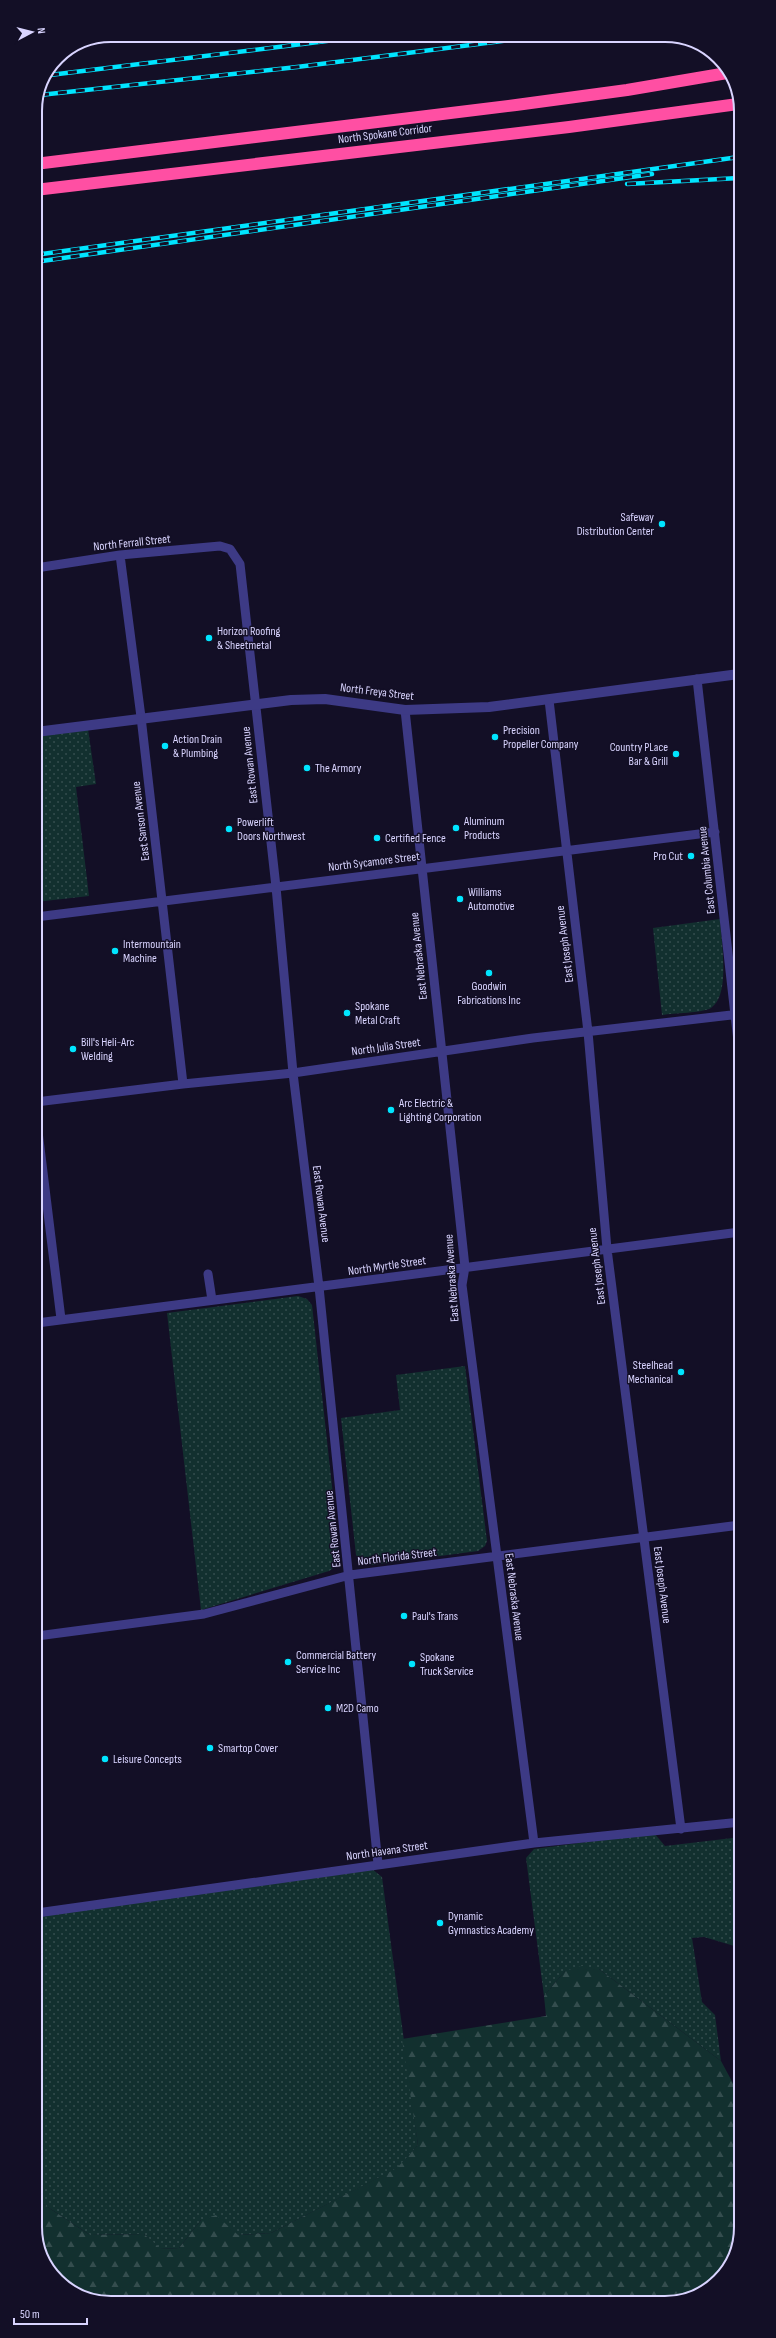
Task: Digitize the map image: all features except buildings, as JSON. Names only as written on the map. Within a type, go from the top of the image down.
[{"type":"highway","name":"North Spokane Corridor","points":[[42,163],[516,105],[627,90],[722,74]]},
{"type":"highway","name":"North Spokane Corridor","points":[[42,189],[569,127],[733,105]]},
{"type":"street","name":"North Ferrall Street","points":[[42,567],[120,555],[220,546],[230,549]]},
{"type":"street","name":"East Rowan Avenue","points":[[230,549],[240,564],[276,887],[293,1073],[319,1287],[350,1575],[378,1864]]},
{"type":"street","name":"East Sanson Avenue","points":[[120,555],[141,717],[183,1084]]},
{"type":"street","name":"North Freya Street","points":[[42,731],[255,703],[325,699],[405,710],[489,707],[734,675]]},
{"type":"street","name":"East Columbia Avenue","points":[[697,679],[734,989]]},
{"type":"street","name":"East Joseph Avenue","points":[[549,700],[588,1032],[607,1250],[681,1829]]},
{"type":"street","name":"East Nebraska Avenue","points":[[405,710],[441,1052],[466,1267],[462,1285],[534,1843]]},
{"type":"street","name":"North Sycamore Street","points":[[42,916],[715,832]]},
{"type":"street","name":"North Julia Street","points":[[42,1101],[183,1084],[293,1073],[588,1032],[734,1014]]},
{"type":"street","points":[[42,1164],[61,1319]]},
{"type":"street","name":"North Myrtle Street","points":[[42,1322],[734,1233]]},
{"type":"street","points":[[208,1274],[212,1300]]},
{"type":"street","name":"North Florida Street","points":[[42,1635],[204,1614],[350,1575],[734,1526]]},
{"type":"street","name":"North Havana Street","points":[[42,1912],[534,1843],[734,1823]]},
{"type":"green space","points":[[88,729],[96,784],[76,787],[89,896],[42,901],[42,735]]},
{"type":"green space","points":[[720,919],[723,953],[723,980],[721,992],[717,1001],[707,1010],[662,1015],[653,928]]},
{"type":"green space","points":[[298,1296],[307,1299],[312,1305],[340,1558],[338,1565],[329,1571],[201,1610],[167,1313]]},
{"type":"green space","points":[[465,1366],[487,1541],[485,1546],[478,1551],[372,1565],[361,1562],[356,1555],[341,1418],[400,1410],[396,1375]]},
{"type":"green space","points":[[654,1833],[665,1846],[734,1838],[734,1946],[704,1937],[692,1938],[702,2002],[715,2015],[721,2061],[599,1969],[565,1971],[544,1996],[526,1858],[534,1849]]},
{"type":"green space","points":[[372,1869],[382,1877],[418,2145],[398,2168],[271,2233],[238,2235],[201,2220],[179,2248],[160,2249],[144,2234],[90,2235],[42,2203],[42,1914]]},
{"type":"green space","points":[[582,1966],[599,1969],[721,2061],[734,2085],[733,2240],[727,2257],[720,2269],[710,2279],[695,2289],[683,2294],[665,2296],[107,2296],[89,2292],[69,2282],[59,2272],[49,2257],[44,2245],[42,2203],[90,2235],[144,2234],[161,2249],[179,2248],[201,2220],[216,2215],[238,2235],[271,2233],[397,2168],[418,2145],[402,2039],[546,2016],[544,1996],[565,1971]]},
{"type":"railway","points":[[53,75],[318,42]]},
{"type":"railway","points":[[44,95],[297,67],[495,42]]},
{"type":"railway","points":[[42,254],[734,158]]},
{"type":"railway","points":[[42,261],[652,174]]},
{"type":"railway","points":[[627,184],[734,178]]},
{"type":"place","name":"Safeway Distribution Center","points":[[662,524]]},
{"type":"place","name":"Horizon Roofing & Sheetmetal","points":[[209,638]]},
{"type":"place","name":"Precision Propeller Company","points":[[495,737]]},
{"type":"place","name":"Action Drain & Plumbing","points":[[165,746]]},
{"type":"place","name":"Country PLace Bar & Grill","points":[[676,754]]},
{"type":"place","name":"The Armory","points":[[307,768]]},
{"type":"place","name":"Aluminum Products","points":[[456,828]]},
{"type":"place","name":"Powerlift Doors Northwest","points":[[229,829]]},
{"type":"place","name":"Certified Fence","points":[[377,838]]},
{"type":"place","name":"Pro Cut","points":[[691,856]]},
{"type":"place","name":"Williams Automotive","points":[[460,899]]},
{"type":"place","name":"Intermountain Machine","points":[[115,951]]},
{"type":"place","name":"Goodwin Fabrications Inc","points":[[489,973]]},
{"type":"place","name":"Spokane Metal Craft","points":[[347,1013]]},
{"type":"place","name":"Bill's Heli-Arc Welding","points":[[73,1049]]},
{"type":"place","name":"Arc Electric & Lighting Corporation","points":[[391,1110]]},
{"type":"place","name":"Steelhead Mechanical","points":[[681,1372]]},
{"type":"place","name":"Paul's Trans","points":[[404,1616]]},
{"type":"place","name":"Commercial Battery Service Inc","points":[[288,1662]]},
{"type":"place","name":"Spokane Truck Service","points":[[412,1664]]},
{"type":"place","name":"M2D Camo","points":[[328,1708]]},
{"type":"place","name":"Smartop Cover","points":[[210,1748]]},
{"type":"place","name":"Leisure Concepts","points":[[105,1759]]},
{"type":"place","name":"Dynamic Gymnastics Academy","points":[[440,1923]]}]
